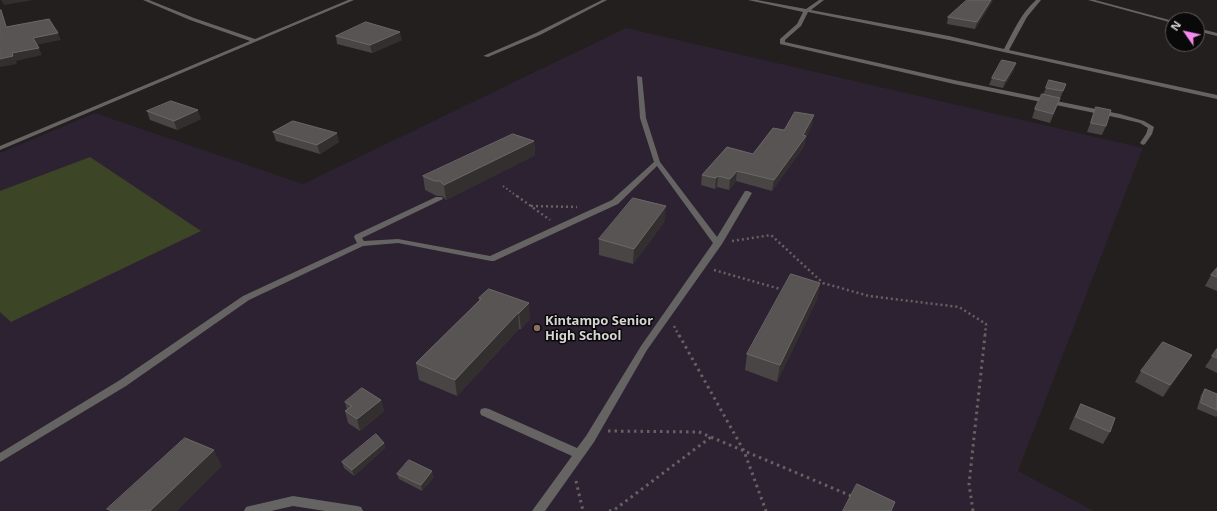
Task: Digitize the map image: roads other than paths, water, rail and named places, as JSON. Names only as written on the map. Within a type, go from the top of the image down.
[{"type":"street","points":[[147,1],[157,0]]},
{"type":"street","points":[[0,148],[255,41],[348,0]]},
{"type":"street","points":[[486,56],[538,34],[605,0]]},
{"type":"street","points":[[750,0],[808,10],[1006,50],[1217,97]]},
{"type":"street","points":[[822,0],[802,16],[802,21],[782,40],[782,43],[939,79],[1120,116],[1142,122],[1151,127],[1149,134],[1143,143]]},
{"type":"street","points":[[1006,50],[1034,4],[1040,0]]},
{"type":"street","points":[[1090,0],[1165,20]]},
{"type":"street","points":[[147,1],[192,20],[255,41]]},
{"type":"street","points":[[1205,31],[1217,35]]},
{"type":"street","points":[[639,77],[643,118],[657,162],[718,244]]},
{"type":"street","points":[[0,458],[123,383],[246,298],[361,244],[398,241],[491,259],[615,202],[657,162]]},
{"type":"street","points":[[538,511],[594,431],[644,348],[718,244],[748,193]]},
{"type":"street","points":[[361,244],[358,237],[439,199]]},
{"type":"street","points":[[484,412],[579,454]]},
{"type":"street","points":[[250,511],[293,501],[357,511]]},
{"type":"place","name":"Kintampo Senior High School","points":[[537,328]]}]
